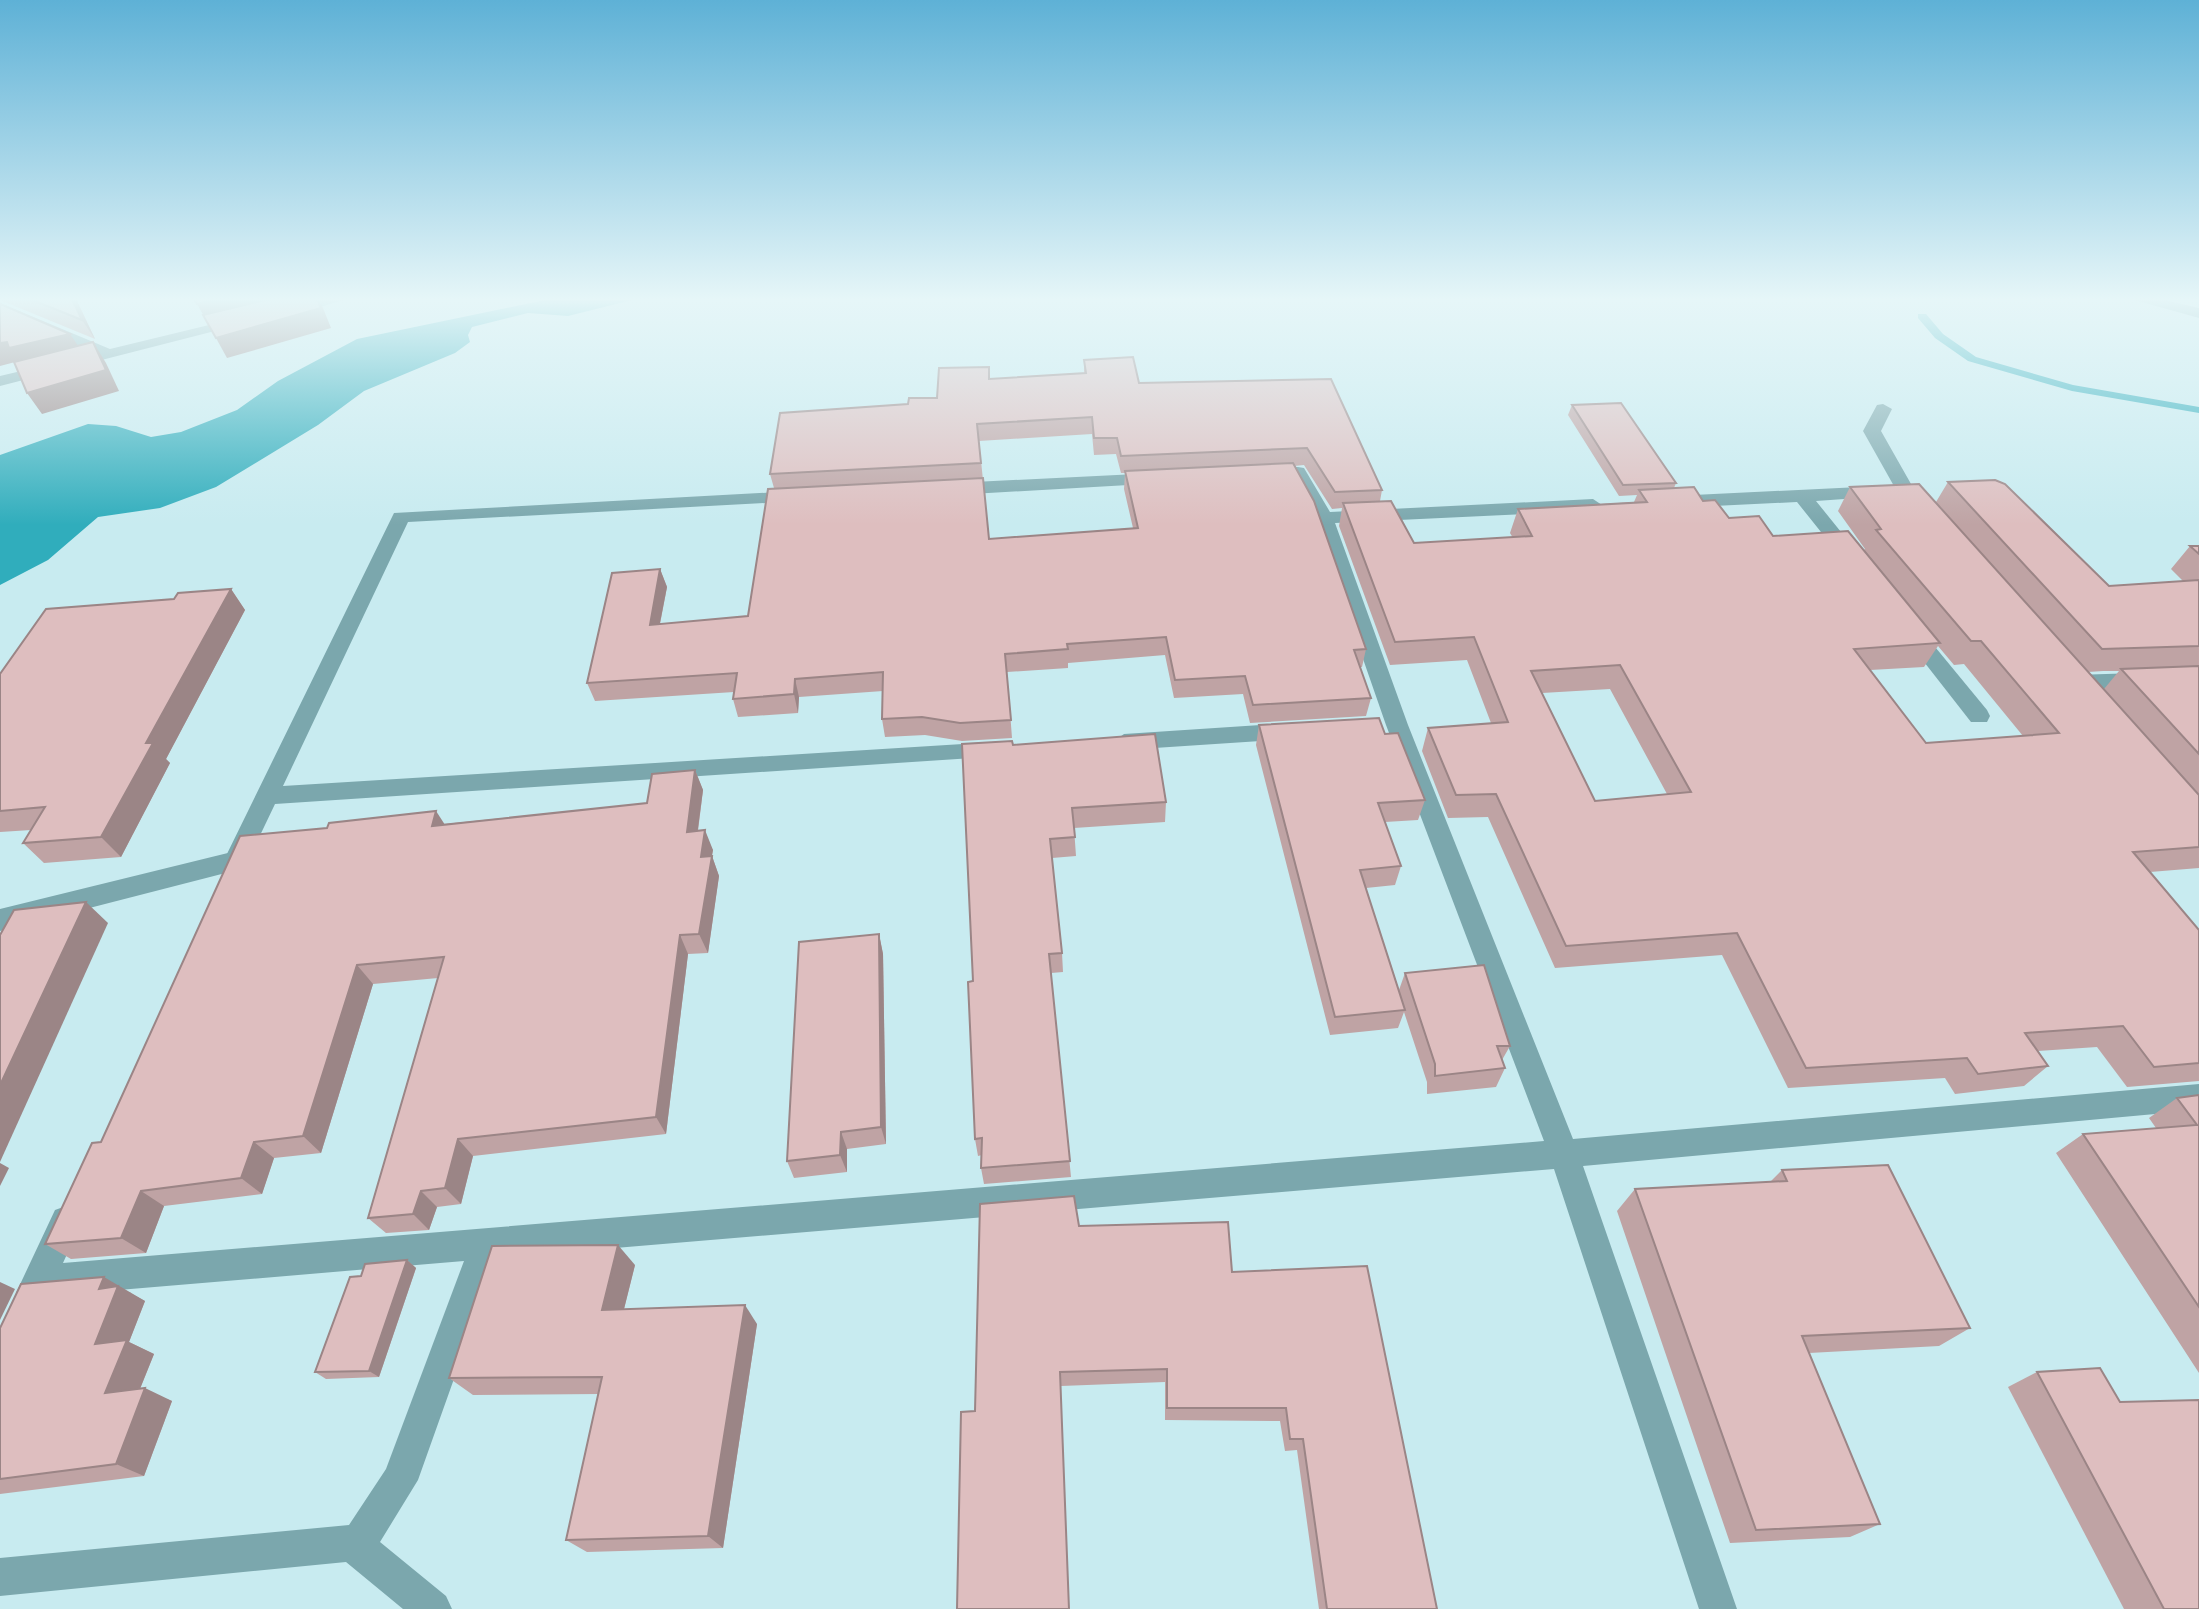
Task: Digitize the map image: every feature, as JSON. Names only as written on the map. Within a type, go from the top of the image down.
[{"type":"street","points":[[0,381],[26,374]]},
{"type":"street","points":[[1883,409],[1872,431],[1906,491],[1926,514]]},
{"type":"street","points":[[1235,475],[1298,472],[1324,518],[1397,725],[1564,1154],[1718,1609]]},
{"type":"street","points":[[936,490],[1172,478]]},
{"type":"street","points":[[1643,503],[1906,491]]},
{"type":"street","points":[[222,890],[401,517],[826,496]]},
{"type":"street","points":[[1802,496],[1861,569]]},
{"type":"street","points":[[1324,518],[1611,505]]},
{"type":"street","points":[[1900,618],[1979,716]]},
{"type":"street","points":[[2055,661],[2096,707]]},
{"type":"street","points":[[2075,683],[2199,678]]},
{"type":"street","points":[[1365,727],[1397,725]]},
{"type":"street","points":[[1094,744],[1317,730]]},
{"type":"street","points":[[267,796],[1015,749]]},
{"type":"street","points":[[0,920],[236,861]]},
{"type":"street","points":[[79,1194],[32,1294],[486,1244],[1564,1154],[2199,1097]]},
{"type":"street","points":[[356,1547],[400,1480],[486,1244]]},
{"type":"street","points":[[0,1577],[352,1543],[433,1609]]},
{"type":"water","points":[[291,374],[405,374],[364,391],[318,425],[216,487],[160,508],[98,517],[48,560],[0,585],[0,455],[88,424],[116,426],[151,437],[181,432],[237,410]]},
{"type":"building","points":[[19,374],[92,374],[27,393]]},
{"type":"building","points":[[939,374],[989,374],[989,379],[1137,374],[1139,383],[1331,379],[1382,490],[1335,492],[1307,448],[1121,456],[1117,438],[1094,438],[1092,417],[977,424],[981,463],[770,474],[780,413],[908,404],[909,398],[937,398]]},
{"type":"building","points":[[1621,403],[1676,483],[1623,485],[1572,405]]},
{"type":"building","points":[[1293,463],[1314,501],[1366,649],[1354,650],[1371,698],[1253,705],[1245,676],[1175,680],[1166,637],[1067,644],[1068,649],[1005,654],[1011,720],[960,723],[922,717],[882,719],[883,672],[795,679],[794,694],[733,699],[737,673],[587,683],[612,573],[660,569],[650,625],[748,616],[768,489],[983,478],[989,539],[1138,528],[1125,471]]},
{"type":"building","points":[[1995,480],[2005,484],[2109,586],[2199,580],[2199,646],[2102,649],[1948,482]]},
{"type":"building","points":[[1919,484],[2199,795],[2199,847],[2133,852],[2199,930],[2199,1063],[2154,1067],[2123,1026],[2025,1033],[2048,1066],[1978,1074],[1967,1058],[1806,1068],[1737,933],[1566,946],[1496,794],[1456,795],[1428,728],[1508,722],[1474,637],[1395,642],[1343,503],[1391,501],[1414,543],[1532,536],[1518,509],[1647,502],[1639,490],[1694,487],[1703,501],[1715,500],[1729,518],[1759,516],[1773,536],[1848,531],[1940,643],[1854,649],[1926,743],[2059,733],[1981,641],[1971,641],[1876,530],[1881,529],[1850,487]],"holes":[[[1620,665],[1691,792],[1595,801],[1531,671]]]},
{"type":"building","points":[[231,589],[146,743],[153,743],[101,837],[23,843],[45,807],[0,811],[0,674],[46,609],[174,599],[178,593]]},
{"type":"building","points":[[2199,666],[2199,754],[2121,669]]},
{"type":"building","points":[[1379,718],[1385,734],[1398,733],[1425,800],[1378,803],[1401,866],[1360,870],[1405,1010],[1335,1017],[1259,725]]},
{"type":"building","points":[[1155,734],[1166,802],[1072,808],[1075,837],[1050,839],[1062,953],[1049,954],[1070,1161],[981,1168],[982,1138],[975,1139],[968,982],[973,981],[962,744],[1012,741],[1013,745]]},
{"type":"building","points":[[695,770],[687,832],[705,830],[701,857],[712,856],[699,934],[680,935],[656,1117],[458,1139],[445,1188],[421,1191],[413,1214],[368,1218],[444,957],[357,965],[303,1136],[254,1142],[241,1178],[141,1191],[121,1238],[45,1244],[92,1143],[101,1142],[240,836],[327,828],[329,823],[436,811],[432,826],[647,803],[652,774]]},
{"type":"building","points":[[86,902],[0,1085],[0,935],[14,910]]},
{"type":"building","points":[[879,934],[881,1127],[841,1132],[840,1155],[787,1161],[799,942]]},
{"type":"building","points":[[1484,965],[1510,1046],[1497,1046],[1505,1068],[1435,1076],[1435,1064],[1405,973]]},
{"type":"building","points":[[2199,1095],[2199,1307],[2083,1134],[2197,1125],[2177,1098]]},
{"type":"building","points":[[1888,1165],[1970,1328],[1802,1336],[1880,1524],[1756,1530],[1635,1189],[1787,1181],[1782,1170]]},
{"type":"building","points":[[1074,1196],[1079,1226],[1228,1222],[1232,1272],[1367,1266],[1437,1609],[1327,1609],[1303,1439],[1290,1439],[1286,1408],[1167,1408],[1167,1369],[1060,1372],[1069,1609],[957,1609],[961,1412],[975,1411],[980,1204]]},
{"type":"building","points":[[618,1245],[602,1310],[745,1305],[708,1536],[566,1540],[602,1377],[449,1378],[492,1246]]},
{"type":"building","points":[[407,1260],[369,1371],[315,1372],[350,1277],[361,1276],[365,1264]]},
{"type":"building","points":[[104,1277],[99,1289],[118,1286],[95,1344],[127,1340],[105,1393],[145,1388],[116,1464],[0,1479],[0,1328],[21,1284]]},
{"type":"building","points":[[2100,1368],[2120,1402],[2199,1400],[2199,1609],[2164,1609],[2037,1372]]},
{"type":"waterway","points":[[2024,374],[2072,388],[2199,410]]}]
